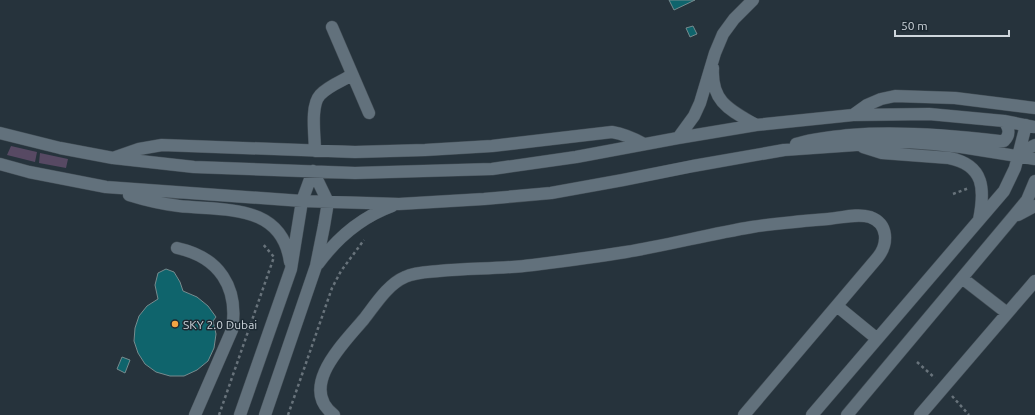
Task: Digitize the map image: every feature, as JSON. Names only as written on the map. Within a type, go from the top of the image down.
[{"type":"street","points":[[678,138],[694,116],[700,103],[715,53],[723,34],[734,19],[753,0]]},
{"type":"street","points":[[332,27],[369,113]]},
{"type":"street","points":[[715,53],[713,82],[719,98],[729,109],[756,125]]},
{"type":"street","points":[[315,151],[314,109],[316,100],[322,93],[352,75]]},
{"type":"street","points":[[853,115],[867,105],[881,99],[895,96],[956,98],[1035,108]]},
{"type":"street","points":[[0,133],[60,148],[113,158],[194,167],[355,173],[492,169],[576,157],[756,125],[853,115],[929,114],[1004,121],[1030,126],[1009,182],[1004,191],[876,338],[812,415]]},
{"type":"street","points":[[784,150],[807,140],[867,134],[908,133],[1004,140],[1009,134],[1009,130],[1004,121]]},
{"type":"street","points":[[113,158],[139,149],[162,145],[355,152],[458,149],[606,132],[632,137],[644,144]]},
{"type":"street","points":[[0,164],[28,172],[106,187],[302,201],[399,204],[551,193],[784,150],[856,144],[908,142],[934,144],[1035,159]]},
{"type":"street","points":[[856,144],[882,153],[950,158],[968,164],[975,171],[981,183],[982,202],[978,222]]},
{"type":"street","points":[[1019,156],[1035,144]]},
{"type":"street","points":[[240,415],[290,269],[302,201],[313,171]]},
{"type":"street","points":[[266,415],[316,266],[328,202],[313,171]]},
{"type":"street","points":[[847,415],[1027,200],[1035,181]]},
{"type":"street","points":[[106,187],[125,194],[161,203],[242,211],[258,216],[274,227],[282,238],[288,254],[290,269]]},
{"type":"street","points":[[316,266],[331,247],[349,230],[373,215],[399,204]]},
{"type":"street","points":[[1013,217],[1035,206]]},
{"type":"street","points":[[334,415],[324,405],[321,393],[321,383],[327,366],[385,293],[403,278],[411,274],[454,270],[511,268],[625,252],[753,227],[861,216],[870,218],[879,223],[884,231],[886,240],[884,250],[744,415]]},
{"type":"street","points":[[177,248],[200,256],[211,263],[220,272],[231,293],[234,305],[232,330],[195,415]]},
{"type":"street","points":[[962,278],[1007,313]]},
{"type":"street","points":[[920,415],[1035,281]]},
{"type":"street","points":[[837,306],[876,338]]},
{"type":"path","points":[[288,415],[332,288],[341,271],[364,240]]},
{"type":"path","points":[[219,415],[274,257],[262,243]]},
{"type":"shaded area","points":[[11,146],[37,152],[35,162],[7,155]]},
{"type":"shaded area","points":[[40,153],[68,159],[66,168],[39,163]]},
{"type":"building","points":[[669,0],[695,0],[674,10]]},
{"type":"building","points":[[693,26],[697,34],[690,37],[686,28]]},
{"type":"building","name":"SKY 2.0 Dubai","points":[[166,269],[174,272],[183,291],[197,297],[208,306],[216,317],[213,321],[216,334],[214,348],[208,361],[197,370],[184,376],[170,376],[156,372],[145,364],[138,353],[134,341],[135,328],[139,316],[147,306],[158,299],[155,285],[158,273]]},
{"type":"building","points":[[122,357],[130,360],[125,373],[117,369]]},
{"type":"place","name":"SKY 2.0 Dubai","points":[[175,324]]}]
